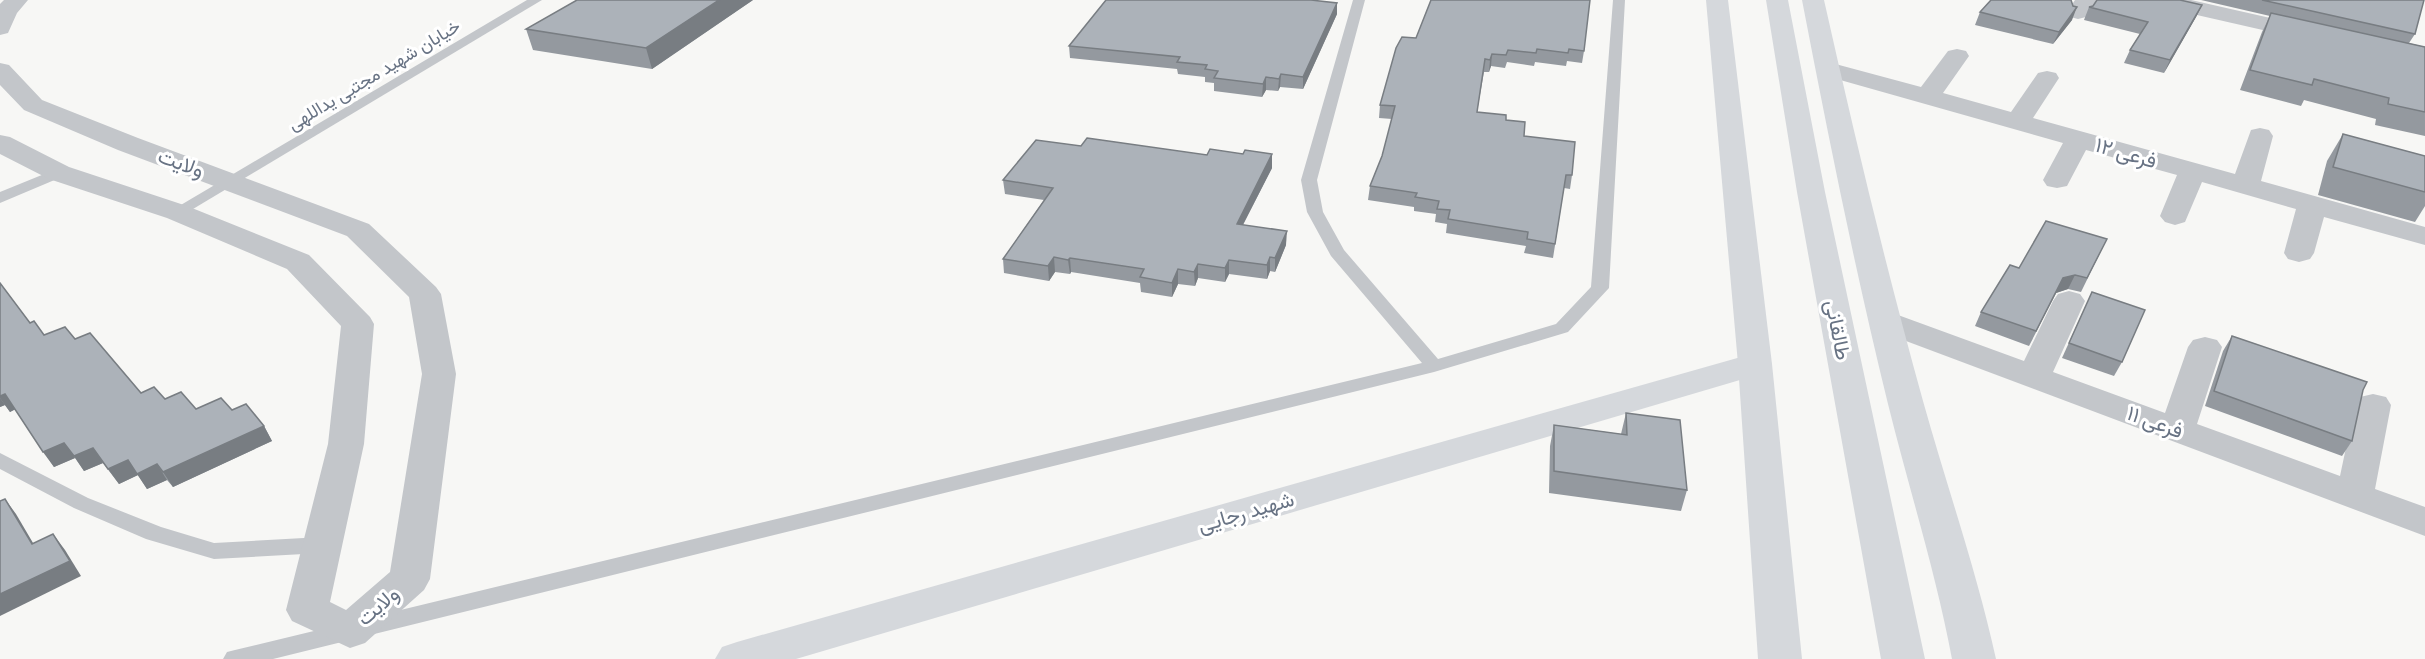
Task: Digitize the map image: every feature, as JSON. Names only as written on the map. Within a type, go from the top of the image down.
[{"type":"main road","points":[[1717,0],[1755,364],[1780,659]]},
{"type":"main road","name":"طالقانی","points":[[1777,0],[1811,192],[1903,659]]},
{"type":"main road","points":[[1813,0],[1847,161],[1906,405],[1965,610],[1974,659]]},
{"type":"main road","name":"شهید رجایی","points":[[737,659],[1755,364]]},
{"type":"street","points":[[0,28],[6,11],[17,0]]},
{"type":"street","points":[[2160,0],[2330,38]]},
{"type":"street","points":[[1927,97],[1957,56]]},
{"type":"street","name":"فرعی ۱۲","points":[[1828,69],[2425,236]]},
{"type":"street","name":"ولایت","points":[[0,70],[33,105],[128,144],[358,230],[425,294],[439,374],[409,579],[350,631],[307,610],[346,444],[358,324],[298,262],[177,212],[59,173],[0,143]]},
{"type":"street","points":[[2017,122],[2047,78]]},
{"type":"street","points":[[2246,187],[2260,136]]},
{"type":"street","points":[[2057,180],[2078,140]]},
{"type":"street","points":[[2175,216],[2192,172]]},
{"type":"street","points":[[2299,253],[2312,205]]},
{"type":"street","points":[[2033,377],[2069,301]]},
{"type":"street","name":"فرعی ۱۱","points":[[1886,322],[2425,522]]},
{"type":"street","points":[[2177,431],[2205,346]]},
{"type":"street","points":[[2355,496],[2373,405]]},
{"type":"lane","name":"خیابان شهید مجتبی یداللهی","points":[[177,212],[536,0]]},
{"type":"lane","points":[[1359,0],[1310,180],[1316,212],[1337,252],[1434,366]]},
{"type":"lane","points":[[235,659],[1434,366],[1562,328],[1600,288],[1619,0]]},
{"type":"lane","points":[[0,198],[59,173]]},
{"type":"lane","points":[[0,460],[81,503],[154,533],[214,551],[322,545]]},
{"type":"building","points":[[577,0],[719,0],[646,48],[526,29]]},
{"type":"building","points":[[1106,0],[1311,0],[1337,3],[1303,77],[1281,74],[1279,79],[1266,77],[1263,84],[1214,78],[1218,71],[1205,69],[1207,65],[1177,62],[1180,57],[1069,46]]},
{"type":"building","points":[[1431,0],[1590,0],[1584,51],[1569,49],[1568,53],[1537,49],[1536,53],[1508,50],[1506,55],[1492,54],[1490,60],[1485,59],[1477,112],[1506,115],[1506,120],[1525,122],[1524,136],[1575,142],[1572,175],[1566,175],[1555,244],[1527,239],[1528,232],[1448,219],[1450,210],[1437,209],[1439,201],[1415,197],[1417,193],[1370,186],[1382,156],[1395,106],[1380,105],[1396,48],[1402,37],[1416,38]]},
{"type":"building","points":[[1991,0],[2071,0],[2073,6],[2077,7],[2059,32],[1980,12]]},
{"type":"building","points":[[2097,0],[2180,0],[2202,5],[2170,60],[2130,50],[2148,22],[2089,7],[2093,6]]},
{"type":"building","points":[[2262,0],[2424,0],[2415,34]]},
{"type":"building","points":[[2271,13],[2425,47],[2425,112],[2388,104],[2389,98],[2314,79],[2312,85],[2250,70]]},
{"type":"building","points":[[2343,134],[2425,156],[2425,192],[2333,167]]},
{"type":"building","points":[[1087,138],[1207,155],[1210,149],[1243,154],[1245,150],[1272,154],[1237,224],[1287,231],[1275,258],[1270,257],[1267,265],[1229,260],[1225,268],[1198,264],[1194,272],[1178,269],[1172,283],[1140,277],[1144,269],[1070,258],[1068,260],[1054,257],[1048,266],[1003,259],[1053,188],[1003,180],[1036,140],[1081,146]]},
{"type":"building","points":[[2046,221],[2107,239],[2087,278],[2075,275],[2063,278],[2036,331],[1981,312],[2010,265],[2019,268]]},
{"type":"building","points":[[0,283],[30,323],[34,321],[44,335],[65,327],[75,339],[90,333],[141,393],[154,387],[165,399],[181,392],[196,409],[221,398],[232,410],[246,404],[264,426],[163,472],[157,464],[137,474],[128,460],[108,469],[93,448],[74,456],[64,443],[43,452],[5,394],[0,396]]},
{"type":"building","points":[[2092,292],[2145,310],[2122,362],[2069,343]]},
{"type":"building","points":[[2232,336],[2367,382],[2363,390],[2352,441],[2214,391]]},
{"type":"building","points":[[1626,413],[1680,420],[1687,490],[1554,471],[1554,425],[1627,435]]},
{"type":"building","points":[[5,499],[32,544],[53,534],[70,561],[0,594],[0,501]]}]
